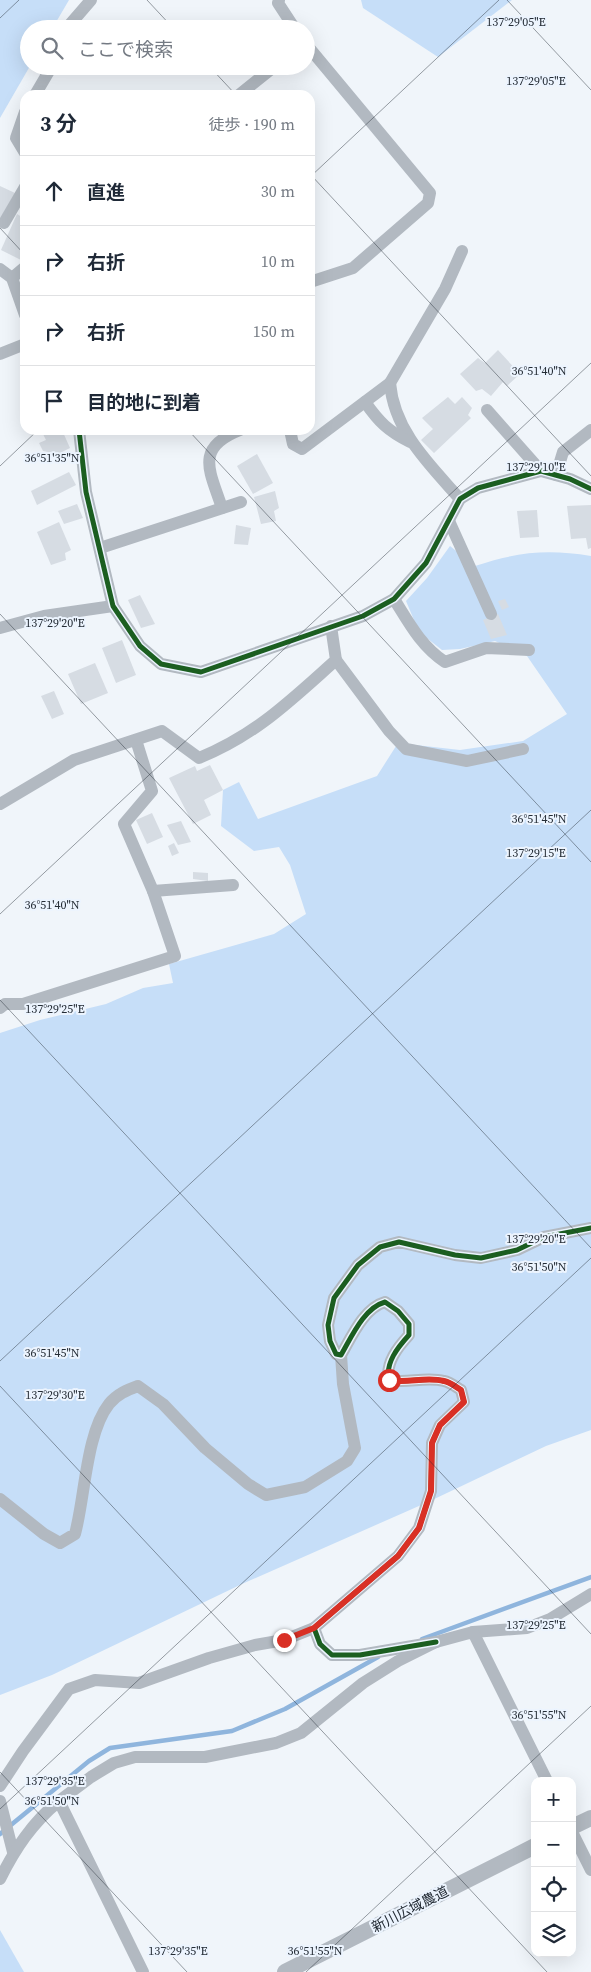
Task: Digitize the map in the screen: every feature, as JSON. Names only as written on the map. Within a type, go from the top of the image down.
[{"type":"street","points":[[74,20],[91,0]]},
{"type":"street","points":[[278,0],[278,3],[290,20]]},
{"type":"street","points":[[315,55],[430,193],[428,203],[375,246],[353,268],[315,280]]},
{"type":"street","points":[[38,90],[47,75]]},
{"type":"street","points":[[244,90],[264,75]]},
{"type":"street","points":[[20,126],[16,138],[20,145]]},
{"type":"street","points":[[1,226],[20,195]]},
{"type":"street","points":[[291,435],[293,444],[302,449],[390,382],[445,289],[462,251]]},
{"type":"street","points":[[0,269],[12,278],[20,300]]},
{"type":"street","points":[[12,278],[20,271]]},
{"type":"street","points":[[0,354],[20,346]]},
{"type":"street","points":[[390,382],[396,414],[410,442],[460,499]]},
{"type":"street","points":[[365,402],[375,417],[390,432],[410,442]]},
{"type":"street","points":[[487,410],[541,471]]},
{"type":"street","points":[[556,475],[563,452],[591,430]]},
{"type":"street","points":[[80,435],[86,492],[113,606],[140,646],[161,664],[202,672],[363,616],[394,599],[426,563],[460,499],[478,488],[541,471],[570,478],[591,489]]},
{"type":"street","points":[[222,508],[209,466],[209,453],[222,437],[227,435]]},
{"type":"street","points":[[100,548],[241,502]]},
{"type":"street","points":[[448,521],[490,614]]},
{"type":"street","points":[[394,599],[417,636],[431,653],[445,662],[486,648],[529,650]]},
{"type":"street","points":[[0,628],[44,616],[113,606]]},
{"type":"street","points":[[331,626],[336,660],[389,731],[406,749],[467,761],[523,749]]},
{"type":"street","points":[[0,804],[74,760],[162,731],[199,758],[226,747],[270,719],[336,660]]},
{"type":"street","points":[[0,1008],[5,1004],[23,1004],[175,956],[153,891],[124,824],[152,791],[136,740]]},
{"type":"street","points":[[153,891],[233,885]]},
{"type":"street","points":[[342,1355],[336,1354],[330,1340],[328,1325],[334,1298],[358,1265],[380,1247],[399,1242],[455,1255],[481,1258],[516,1250],[544,1237],[591,1228]]},
{"type":"street","points":[[0,1499],[44,1534],[60,1543],[75,1534],[94,1437],[108,1404],[122,1392],[138,1386],[163,1404],[205,1448],[260,1492],[266,1495],[305,1488],[347,1461],[355,1448],[343,1384],[342,1355],[364,1317],[375,1305],[385,1302],[398,1311],[409,1324],[409,1335],[399,1345],[387,1370],[389,1380],[401,1383],[420,1380],[444,1381],[461,1390],[464,1402],[440,1425],[432,1443],[431,1491],[419,1528],[398,1556],[314,1628],[284,1640],[255,1645],[208,1658],[139,1683],[95,1680],[69,1689],[22,1751],[0,1786]]},
{"type":"street","points":[[314,1628],[320,1644],[332,1656],[360,1655],[436,1642],[472,1632],[527,1628],[550,1619],[591,1594]]},
{"type":"street","points":[[472,1632],[545,1777]]},
{"type":"street","points":[[0,1879],[14,1852],[38,1819],[91,1777],[114,1763],[135,1757],[206,1757],[276,1743],[301,1732],[363,1683],[436,1642]]},
{"type":"street","points":[[0,1801],[14,1852]]},
{"type":"street","points":[[59,1801],[143,1972]]},
{"type":"street","points":[[576,1825],[591,1818]]},
{"type":"street","points":[[576,1840],[591,1870]]},
{"type":"street","name":"新川広域農道","points":[[285,1972],[531,1848]]},
{"type":"shaded area","points":[[0,0],[69,0],[57,20],[20,20],[20,75],[25,75],[0,118]]},
{"type":"shaded area","points":[[361,0],[512,0],[438,57],[363,8]]},
{"type":"shaded area","points":[[450,546],[475,566],[490,561],[532,553],[546,552],[591,556],[591,1430],[546,1446],[428,1502],[242,1584],[52,1675],[0,1695],[0,1033],[40,1020],[106,1004],[143,988],[173,983],[169,964],[274,934],[306,914],[290,865],[279,847],[254,851],[221,826],[223,790],[239,782],[258,819],[377,776],[398,743],[460,750],[523,741],[567,714],[527,656],[495,641],[460,649],[442,650],[419,632],[406,601],[427,578]]},
{"type":"shaded area","points":[[0,1930],[24,1972],[0,1972]]},
{"type":"building","points":[[0,186],[15,193],[0,219]]},
{"type":"building","points":[[17,214],[20,216],[20,260],[1,250]]},
{"type":"building","points":[[498,350],[520,374],[507,386],[503,382],[491,396],[482,389],[476,391],[460,374],[478,358],[485,363]]},
{"type":"building","points":[[448,397],[455,404],[462,397],[472,408],[468,415],[471,418],[434,453],[421,440],[433,429],[422,418]]},
{"type":"building","points":[[44,435],[64,435],[70,448],[58,454],[43,451],[39,443],[46,440]]},
{"type":"building","points":[[257,454],[273,483],[253,494],[237,466]]},
{"type":"building","points":[[69,472],[76,485],[37,505],[31,491]]},
{"type":"building","points":[[275,491],[279,508],[274,511],[276,521],[261,524],[254,497]]},
{"type":"building","points":[[77,504],[83,518],[64,524],[58,511]]},
{"type":"building","points":[[591,505],[591,548],[588,549],[586,538],[571,539],[567,506]]},
{"type":"building","points":[[537,510],[539,537],[520,538],[517,511]]},
{"type":"building","points":[[59,522],[71,550],[65,553],[66,560],[51,565],[37,532]]},
{"type":"building","points":[[236,525],[251,528],[248,545],[234,544]]},
{"type":"building","points":[[140,595],[155,624],[141,628],[128,600]]},
{"type":"building","points":[[505,599],[509,607],[502,610],[498,601]]},
{"type":"building","points":[[498,614],[507,635],[491,639],[483,620]]},
{"type":"building","points":[[122,640],[136,675],[116,683],[102,648]]},
{"type":"building","points":[[95,663],[108,693],[81,704],[68,674]]},
{"type":"building","points":[[54,691],[64,714],[52,719],[41,696]]},
{"type":"building","points":[[210,765],[223,790],[204,800],[211,815],[193,824],[169,778],[195,766],[197,771]]},
{"type":"building","points":[[152,813],[163,837],[147,844],[136,820]]},
{"type":"building","points":[[181,821],[191,842],[178,845],[167,825]]},
{"type":"building","points":[[174,843],[179,853],[172,856],[168,846]]},
{"type":"building","points":[[193,872],[208,873],[208,881],[193,879]]},
{"type":"waterway","points":[[422,1639],[591,1577]]},
{"type":"waterway","points":[[0,1834],[89,1761],[110,1748],[232,1731],[285,1709],[378,1657]]},
{"type":"cycle path","points":[[80,435],[86,492],[113,606],[140,646],[161,664],[201,672],[363,616],[394,599],[426,563],[460,499],[478,488],[541,471],[570,479],[591,489]]},
{"type":"cycle path","points":[[436,1642],[360,1655],[332,1655],[320,1644],[314,1628],[398,1556],[419,1528],[431,1491],[432,1443],[440,1425],[464,1402],[461,1390],[451,1383],[430,1379],[389,1380],[388,1374],[391,1361],[409,1335],[409,1324],[398,1311],[385,1302],[378,1305],[365,1316],[354,1331],[341,1355],[336,1354],[330,1341],[328,1325],[334,1298],[358,1265],[380,1247],[399,1242],[455,1255],[481,1258],[517,1250],[544,1237],[591,1228]]},
{"type":"route","points":[[284,1640],[314,1628],[344,1600],[398,1556],[419,1528],[431,1491],[432,1443],[440,1425],[464,1402],[461,1390],[444,1381],[420,1380],[401,1383],[389,1380]]}]
